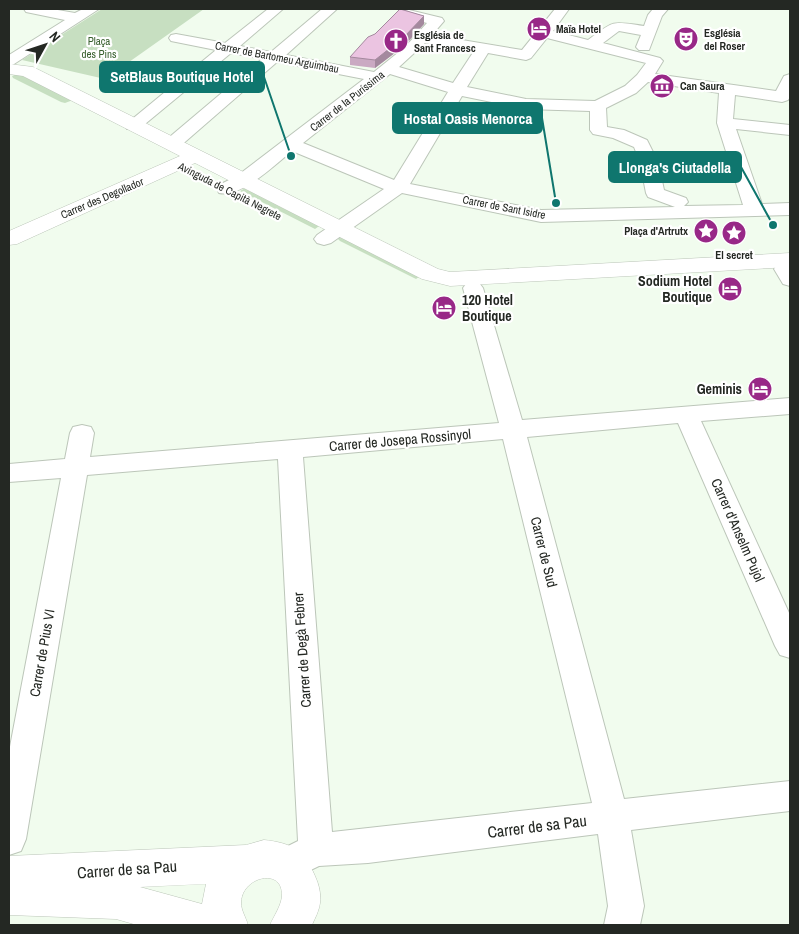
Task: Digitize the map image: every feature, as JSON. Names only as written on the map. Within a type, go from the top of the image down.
[{"type":"street","points":[[31,9],[78,18]]},
{"type":"street","points":[[13,56],[92,9]]},
{"type":"street","points":[[124,129],[276,9]]},
{"type":"street","points":[[172,144],[330,9]]},
{"type":"street","points":[[420,38],[526,56],[562,9]]},
{"type":"street","points":[[640,57],[655,15],[662,9]]},
{"type":"street","name":"Carrer de la Puríssima","points":[[235,185],[382,73],[410,50],[437,21],[409,14]]},
{"type":"street","points":[[592,44],[616,26],[650,32]]},
{"type":"street","points":[[544,33],[655,61],[646,77],[633,90],[598,106],[599,130],[618,134],[641,144],[649,162],[655,193],[679,202]]},
{"type":"street","name":"Carrer de Bartomeu Arguimbau","points":[[176,38],[382,73],[526,104],[598,106]]},
{"type":"street","points":[[331,233],[399,187],[484,49]]},
{"type":"street","name":"Avinguda de Capità Negrete","points":[[9,69],[27,71],[89,102],[124,129],[331,233],[430,274],[462,284],[787,268]]},
{"type":"street","points":[[646,77],[728,88],[782,98],[790,79]]},
{"type":"street","name":"Avinguda de Capità Negrete","points":[[9,80],[70,110],[172,144],[187,160]]},
{"type":"street","points":[[728,88],[725,123],[754,208]]},
{"type":"street","points":[[70,110],[89,102]]},
{"type":"street","points":[[725,123],[790,130]]},
{"type":"street","name":"Carrer de Sant Isidre","points":[[291,144],[399,187],[542,216],[754,208],[790,209]]},
{"type":"street","name":"Carrer des Degollador","points":[[9,239],[187,160]]},
{"type":"street","name":"Carrer de Sud","points":[[462,284],[512,430],[612,817],[626,906],[622,925]]},
{"type":"street","name":"Carrer de Josepa Rossinyol","points":[[9,473],[790,406]]},
{"type":"street","name":"Carrer d'Anselm Pujol","points":[[686,414],[790,646]]},
{"type":"street","name":"Carrer de Pius VI","points":[[9,840],[82,433]]},
{"type":"street","name":"Carrer de Degà Febrer","points":[[284,450],[302,892]]},
{"type":"street","name":"Carrer de sa Pau","points":[[9,875],[245,863],[266,858],[277,860],[302,892],[368,846],[790,796]]},
{"type":"street","points":[[228,925],[221,907],[224,887],[229,877],[245,863]]},
{"type":"street","name":"Carrer de sa Pau","points":[[9,896],[116,900],[207,925]]},
{"type":"green space","name":"Plaça des Pins","points":[[102,9],[204,9],[105,79],[22,60]]},
{"type":"green space","points":[[20,73],[73,100],[65,103],[61,102],[13,78],[12,76]]},
{"type":"green space","points":[[247,187],[322,224],[315,229],[240,191]]},
{"type":"green space","points":[[344,236],[423,274],[416,279],[338,239]]},
{"type":"building","points":[[400,9],[424,16],[404,37],[375,60],[350,57],[368,37],[375,34]]},
{"type":"place","name":"Maïa Hotel","points":[[539,29]]},
{"type":"place","name":"Església del Roser","points":[[686,39]]},
{"type":"place","name":"Església de Sant Francesc","points":[[396,41]]},
{"type":"place","name":"Can Saura","points":[[662,86]]},
{"type":"place","name":"SetBlaus Boutique Hotel","points":[[291,156]]},
{"type":"place","name":"Hostal Oasis Menorca","points":[[556,203]]},
{"type":"place","name":"Llonga's Ciutadella","points":[[773,225]]},
{"type":"place","name":"Plaça d'Artrutx","points":[[706,231]]},
{"type":"place","name":"El secret","points":[[734,233]]},
{"type":"place","name":"Sodium Hotel Boutique","points":[[730,289]]},
{"type":"place","name":"120 Hotel Boutique","points":[[444,308]]},
{"type":"place","name":"Geminis","points":[[760,389]]}]
